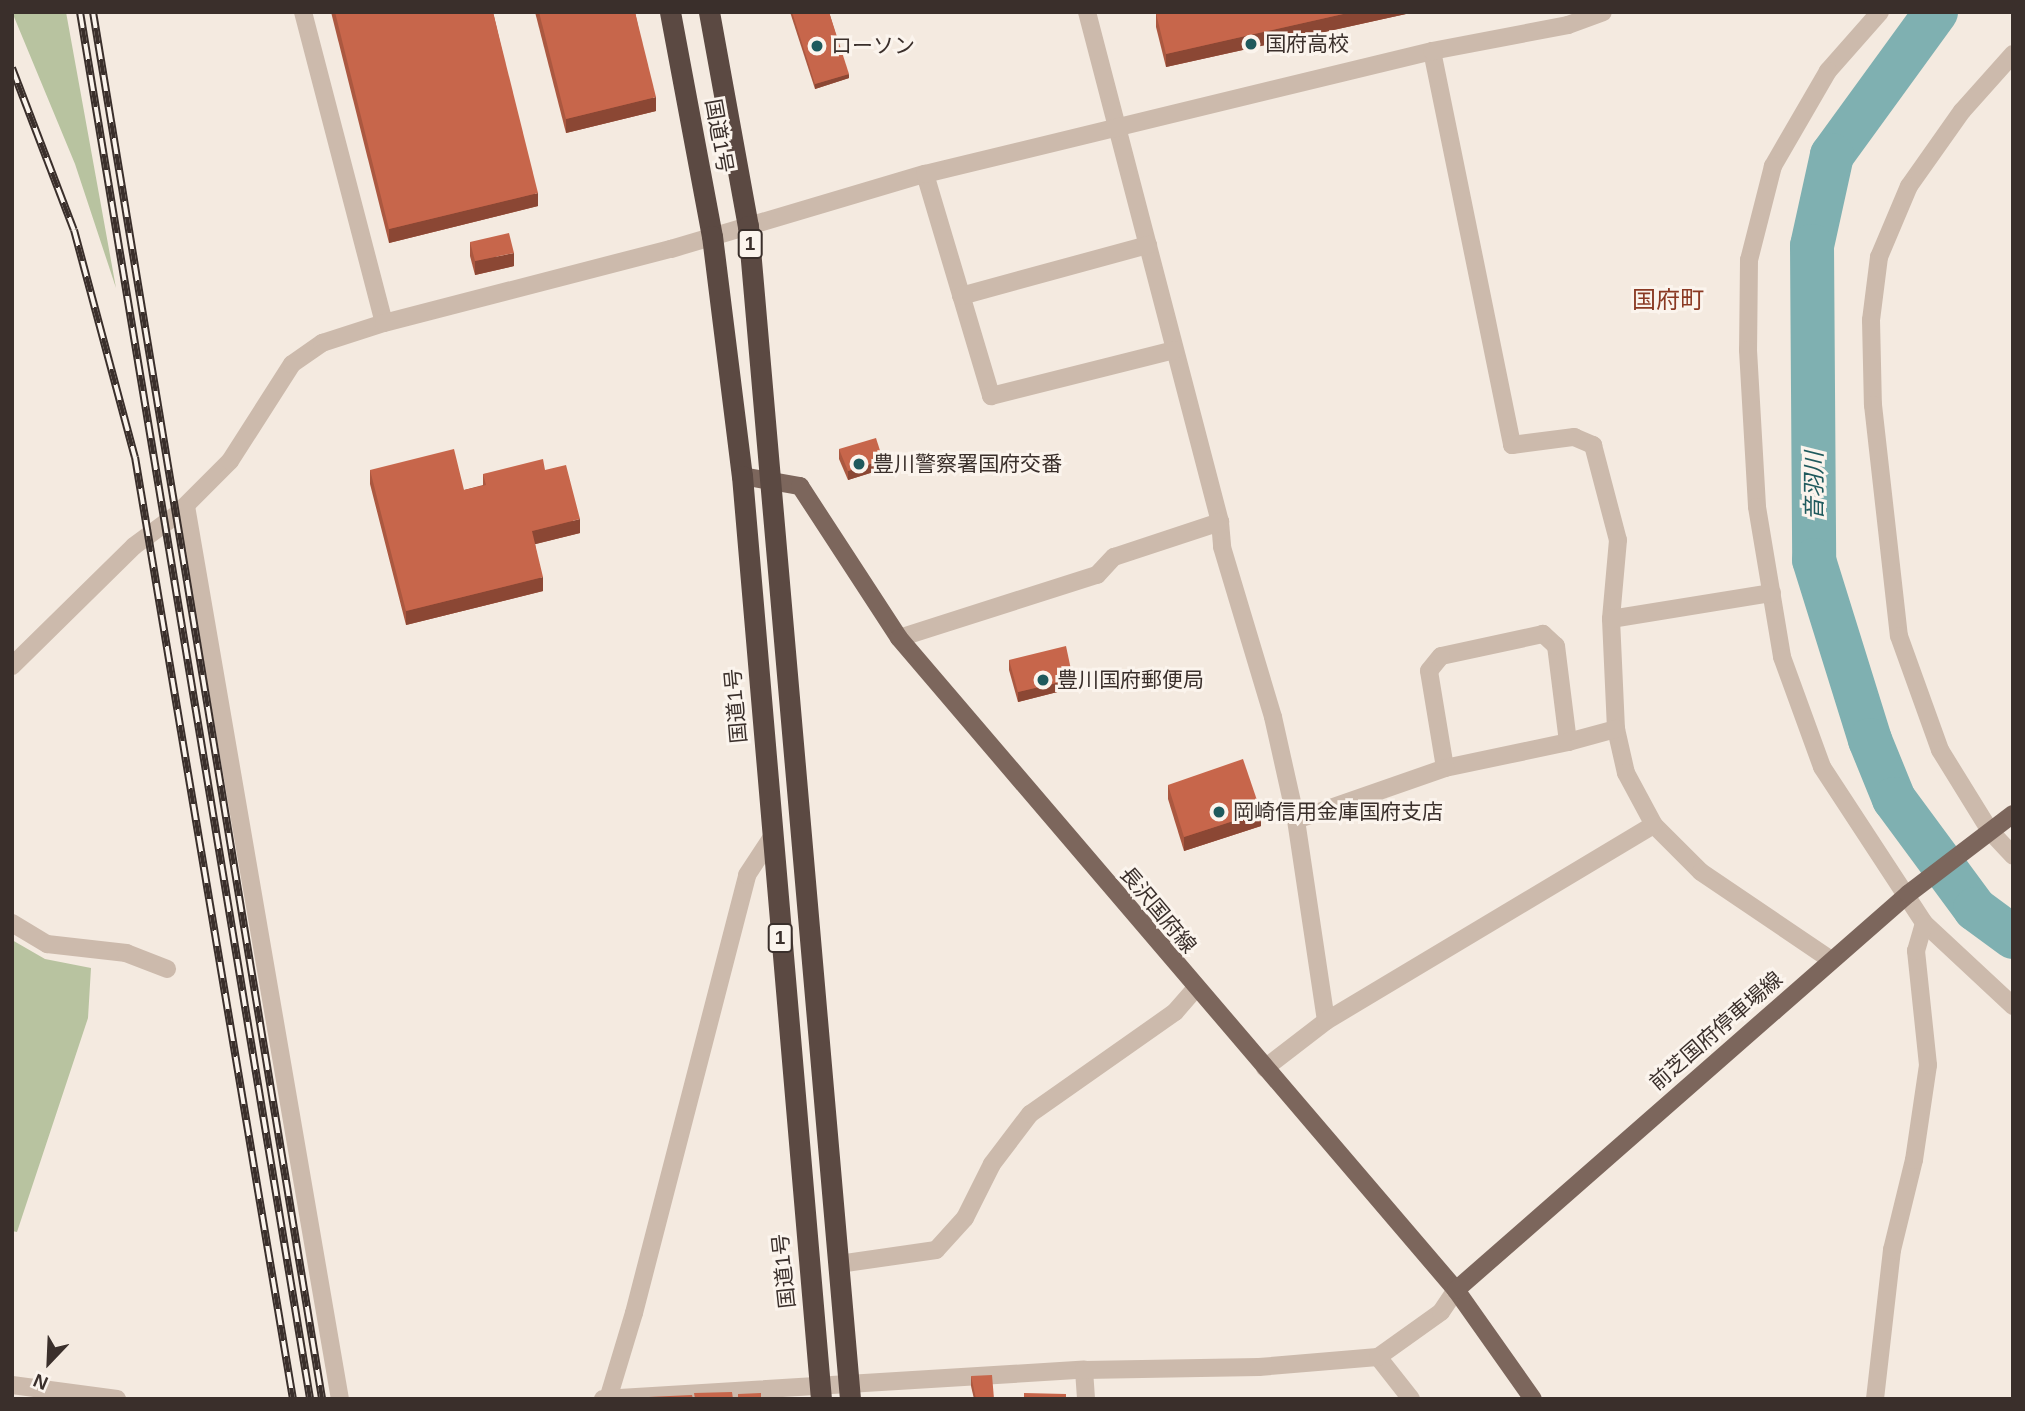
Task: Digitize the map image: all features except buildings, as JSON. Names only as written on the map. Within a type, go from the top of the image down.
[{"type":"highway","name":"国道1号","points":[[670,12],[712,236],[742,476],[821,1392]]},
{"type":"highway","name":"国道1号","points":[[709,12],[748,226],[773,478],[850,1391]]},
{"type":"main road","name":"長沢国府線","points":[[742,476],[773,478],[800,486],[899,638],[1195,989],[1456,1290],[1533,1399]]},
{"type":"main road","name":"前芝国府停車場線","points":[[1456,1290],[1908,894],[2013,814]]},
{"type":"street","points":[[303,12],[384,323]]},
{"type":"street","points":[[1087,12],[1220,522],[1222,547],[1273,717],[1296,820],[1326,1021]]},
{"type":"street","points":[[12,666],[134,545],[186,506],[230,461],[292,364],[322,343],[384,323],[712,236],[925,174],[1432,51],[1568,25],[1603,12]]},
{"type":"street","points":[[1880,12],[1828,71],[1773,166],[1749,260],[1748,350],[1756,494],[1782,657],[1822,767],[1885,868],[1908,894],[1924,923],[2013,1006]]},
{"type":"street","points":[[1432,51],[1512,445],[1574,437],[1593,445],[1618,540],[1611,619],[1616,729],[1626,773],[1654,825],[1701,872],[1831,960]]},
{"type":"street","points":[[2013,54],[1962,111],[1909,186],[1878,257],[1871,320],[1873,405],[1899,636],[1940,750],[1983,835],[2013,856]]},
{"type":"street","points":[[925,174],[991,396],[1174,350]]},
{"type":"street","points":[[961,296],[1148,245]]},
{"type":"street","points":[[186,506],[340,1399]]},
{"type":"street","points":[[899,638],[1097,575],[1114,557],[1220,522]]},
{"type":"street","points":[[1611,619],[1772,593]]},
{"type":"street","points":[[1445,768],[1429,671],[1441,656],[1531,636],[1543,634],[1556,646],[1568,741]]},
{"type":"street","points":[[1296,820],[1445,768],[1616,729]]},
{"type":"street","points":[[1265,1068],[1326,1021],[1654,825]]},
{"type":"street","points":[[772,837],[747,875],[634,1313],[606,1399],[850,1391],[1084,1370],[1259,1367],[1378,1357],[1441,1312],[1456,1290]]},
{"type":"street","points":[[12,923],[47,944],[126,953],[167,969]]},
{"type":"street","points":[[1875,1399],[1892,1250],[1914,1160],[1928,1065],[1916,951],[1924,923]]},
{"type":"street","points":[[839,1264],[936,1250],[965,1218],[992,1164],[1030,1114],[1175,1012],[1195,989]]},
{"type":"street","points":[[1378,1357],[1411,1399]]},
{"type":"street","points":[[1084,1370],[1086,1399]]},
{"type":"street","points":[[12,1385],[117,1399]]},
{"type":"green space","points":[[12,12],[66,12],[116,288],[75,164]]},
{"type":"green space","points":[[12,940],[45,959],[91,968],[88,1018],[17,1232],[12,1231]]},
{"type":"waterway","name":"音羽川","points":[[1936,12],[1832,155],[1812,246],[1814,560],[1870,740],[1894,799],[1975,909],[2013,937]]},
{"type":"railway","points":[[80,12],[310,1399]]},
{"type":"railway","points":[[93,12],[322,1399]]},
{"type":"railway","points":[[12,68],[74,230],[135,457],[293,1399]]},
{"type":"place","name":"国府高校","points":[[1251,44]]},
{"type":"place","name":"ローソン","points":[[817,46]]},
{"type":"place","name":"豊川警察署国府交番","points":[[859,464]]},
{"type":"place","name":"豊川国府郵便局","points":[[1043,680]]},
{"type":"place","name":"岡崎信用金庫国府支店","points":[[1219,812]]},
{"type":"district","name":"国府町","points":[[1668,300]]}]
